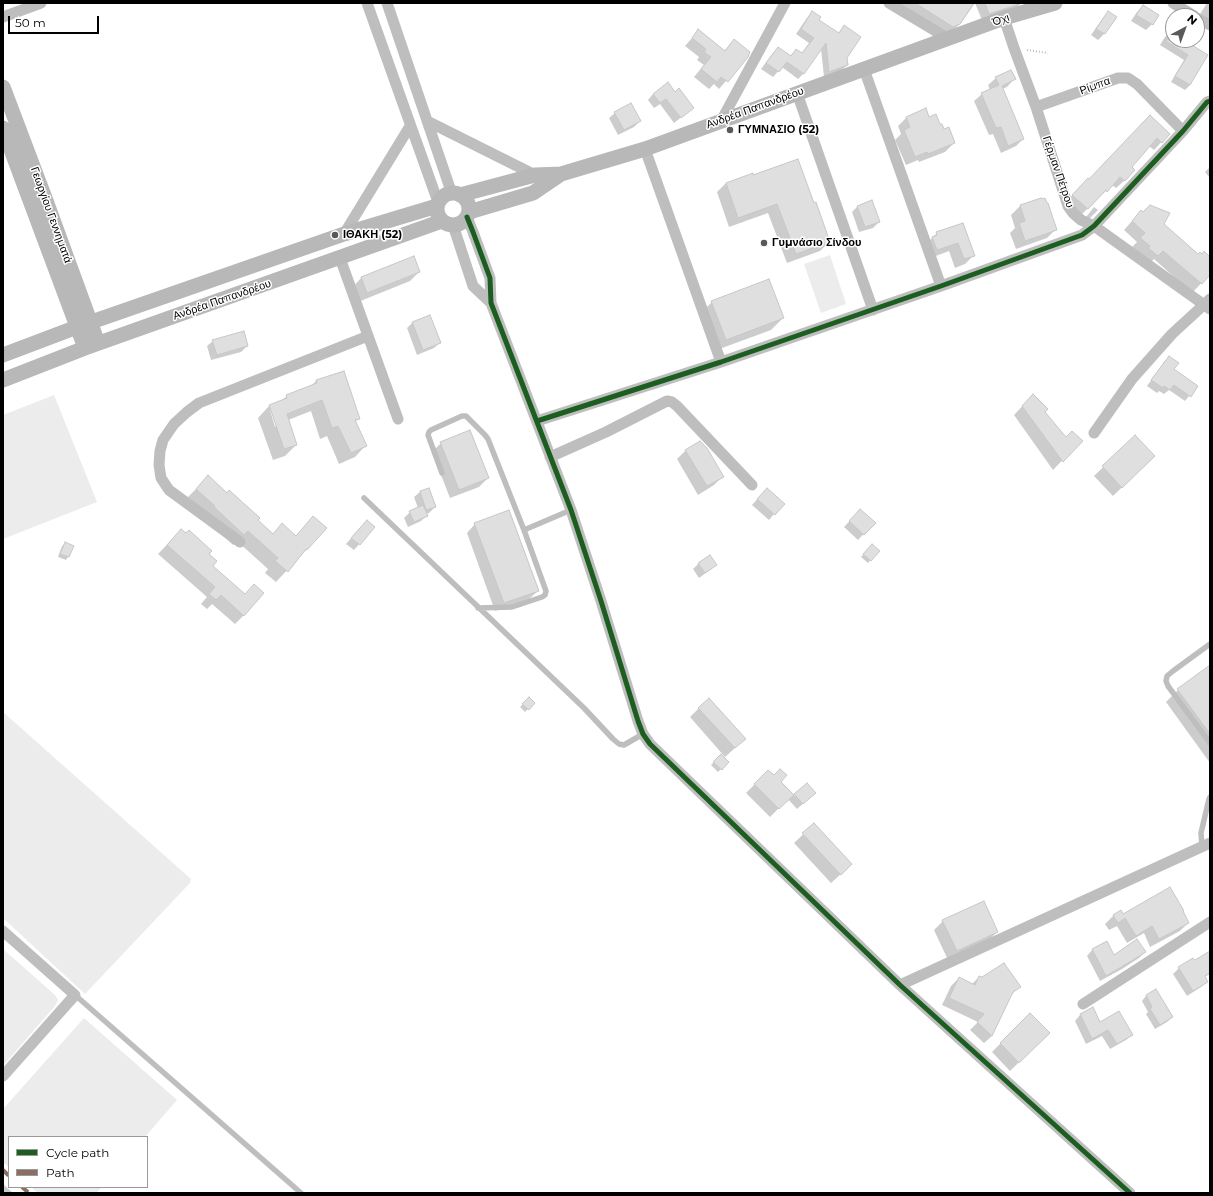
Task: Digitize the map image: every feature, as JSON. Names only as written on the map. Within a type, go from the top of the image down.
[{"type":"street","points":[[3,17],[41,3]]},
{"type":"street","points":[[367,3],[438,204],[437,212],[439,217],[448,223],[458,224],[463,222],[468,215]]},
{"type":"street","points":[[721,121],[785,3]]},
{"type":"street","points":[[889,3],[948,39]]},
{"type":"street","name":"Όχι","points":[[948,39],[1004,18],[1055,3]]},
{"type":"street","points":[[373,20],[389,8],[427,121],[456,194],[467,202],[468,215],[473,232],[490,278],[492,303],[571,510],[643,734],[650,744],[900,985],[1130,1193]]},
{"type":"street","name":"Γέρμαν Πέτρου","points":[[1004,18],[1036,107],[1068,206],[1073,214],[1081,220],[1094,226],[1208,304]]},
{"type":"street","name":"Ανδρέα Παπανδρέου","points":[[468,215],[533,193],[561,174],[645,148],[948,39]]},
{"type":"street","points":[[864,69],[941,286]]},
{"type":"street","name":"Ρίμπα","points":[[1036,107],[1118,78],[1128,78],[1137,84],[1184,131]]},
{"type":"street","name":"Γεωργίου Γεννηματά","points":[[3,87],[92,346]]},
{"type":"street","points":[[797,93],[873,310]]},
{"type":"street","points":[[537,420],[721,362],[873,310],[1082,235],[1094,226],[1184,131],[1210,100]]},
{"type":"street","points":[[427,121],[535,174]]},
{"type":"street","points":[[344,234],[410,126]]},
{"type":"street","name":"Γεωργίου Γεννηματά","points":[[3,128],[84,324]]},
{"type":"street","points":[[645,148],[721,362]]},
{"type":"street","name":"Ανδρέα Παπανδρέου","points":[[456,194],[535,174],[561,174]]},
{"type":"street","points":[[438,204],[444,196],[456,194]]},
{"type":"street","name":"Ανδρέα Παπανδρέου","points":[[3,355],[84,324],[344,234],[438,204]]},
{"type":"street","points":[[448,223],[474,286],[492,303]]},
{"type":"street","name":"Ανδρέα Παπανδρέου","points":[[3,380],[92,346],[340,258],[448,223]]},
{"type":"street","points":[[340,258],[398,419]]},
{"type":"street","points":[[1094,433],[1132,379],[1172,334],[1208,304]]},
{"type":"street","points":[[240,542],[169,490],[161,478],[159,465],[163,440],[174,424],[199,403],[368,336]]},
{"type":"street","points":[[550,457],[606,432],[667,401],[672,402],[677,406],[752,485]]},
{"type":"street","points":[[900,985],[1206,845]]},
{"type":"street","points":[[1083,1004],[1210,922]]},
{"type":"street","points":[[3,932],[75,995],[3,1076]]},
{"type":"lane","points":[[442,473],[428,435],[429,432],[462,416],[466,416],[488,439],[546,591],[545,595],[542,597],[512,607],[478,608]]},
{"type":"lane","points":[[364,498],[584,708],[619,744],[624,745],[643,734]]},
{"type":"lane","points":[[524,530],[571,510]]},
{"type":"lane","points":[[1210,644],[1167,676],[1166,681],[1168,686],[1210,743]]},
{"type":"lane","points":[[1206,845],[1201,833],[1210,796]]},
{"type":"lane","points":[[75,995],[301,1193]]},
{"type":"path","points":[[1014,48],[1048,53]]},
{"type":"shaded area","points":[[830,255],[846,304],[821,313],[804,264]]},
{"type":"shaded area","points":[[54,395],[97,502],[3,539],[3,415]]},
{"type":"shaded area","points":[[3,712],[191,879],[190,883],[85,994],[3,918]]},
{"type":"shaded area","points":[[3,949],[55,995],[58,1000],[55,1006],[3,1066]]},
{"type":"shaded area","points":[[84,1018],[177,1100],[146,1136],[8,1136],[8,1166],[3,1162],[3,1109]]},
{"type":"shaded area","points":[[32,1188],[101,1188],[96,1193],[38,1193]]},
{"type":"building","points":[[915,3],[974,3],[960,24],[953,27]]},
{"type":"building","points":[[985,3],[1022,3],[989,14]]},
{"type":"building","points":[[1143,5],[1159,15],[1153,25],[1136,15]]},
{"type":"building","points":[[812,11],[821,17],[819,20],[839,33],[844,25],[861,37],[847,58],[848,65],[829,72],[826,43],[804,74],[787,62],[779,72],[766,63],[778,47],[791,56],[796,49],[802,53],[814,38],[801,29]]},
{"type":"building","points":[[1108,11],[1117,17],[1105,34],[1096,29]]},
{"type":"building","points":[[698,29],[725,51],[734,39],[750,52],[748,57],[728,82],[721,77],[717,82],[701,69],[711,57],[704,52],[706,49],[692,38]]},
{"type":"building","points":[[1177,48],[1197,48],[1208,55],[1190,85],[1175,76],[1188,55]]},
{"type":"building","points":[[1011,70],[1016,79],[1002,86],[1024,139],[1008,146],[1001,127],[996,128],[981,93],[999,85],[995,77]]},
{"type":"building","points":[[668,82],[675,92],[679,88],[694,108],[681,118],[666,99],[660,103],[653,94]]},
{"type":"building","points":[[631,103],[641,121],[624,130],[614,112]]},
{"type":"building","points":[[926,108],[929,117],[936,114],[944,129],[949,127],[955,143],[928,154],[927,152],[915,157],[904,130],[910,127],[906,117]]},
{"type":"building","points":[[1150,115],[1170,134],[1162,143],[1157,138],[1132,167],[1135,170],[1125,181],[1120,177],[1107,192],[1106,190],[1088,209],[1072,195]]},
{"type":"building","points":[[798,159],[814,203],[816,202],[830,242],[796,254],[777,204],[738,218],[726,183]]},
{"type":"building","points":[[1045,198],[1048,203],[1057,230],[1025,241],[1019,223],[1025,221],[1020,205]]},
{"type":"building","points":[[872,200],[880,222],[865,227],[857,206]]},
{"type":"building","points":[[1150,205],[1170,213],[1164,224],[1198,254],[1200,252],[1202,254],[1204,251],[1210,257],[1210,275],[1202,284],[1163,251],[1158,256],[1148,248],[1150,246],[1140,238],[1145,233],[1132,221],[1141,210],[1143,212]]},
{"type":"building","points":[[963,223],[975,256],[964,259],[958,243],[937,250],[932,237],[937,235],[936,232]]},
{"type":"building","points":[[414,256],[420,272],[367,293],[361,277]]},
{"type":"building","points":[[769,279],[784,318],[726,340],[711,301]]},
{"type":"building","points":[[430,315],[441,343],[423,350],[412,322]]},
{"type":"building","points":[[244,331],[248,346],[217,355],[212,340]]},
{"type":"building","points":[[1169,356],[1179,363],[1174,369],[1198,386],[1191,397],[1174,385],[1170,390],[1164,386],[1163,388],[1151,380]]},
{"type":"building","points":[[344,371],[360,419],[355,420],[367,446],[351,453],[338,426],[332,428],[322,400],[287,414],[297,445],[284,449],[269,405],[287,398],[286,395],[317,383],[316,380]]},
{"type":"building","points":[[1033,394],[1048,409],[1045,412],[1066,437],[1072,431],[1083,441],[1063,462],[1022,406]]},
{"type":"building","points":[[470,430],[489,478],[459,490],[440,442]]},
{"type":"building","points":[[1135,435],[1155,456],[1122,488],[1102,466]]},
{"type":"building","points":[[700,441],[707,448],[724,477],[707,486],[685,450]]},
{"type":"building","points":[[208,475],[227,493],[229,490],[260,518],[258,520],[273,534],[282,523],[296,536],[313,516],[327,528],[307,550],[306,549],[288,572],[275,561],[278,558],[248,531],[244,535],[196,489]]},
{"type":"building","points":[[429,488],[436,507],[426,510],[420,491]]},
{"type":"building","points":[[767,488],[785,504],[775,515],[757,499]]},
{"type":"building","points":[[423,505],[428,516],[414,522],[409,511]]},
{"type":"building","points":[[860,509],[876,523],[864,535],[849,521]]},
{"type":"building","points":[[509,510],[539,591],[504,603],[474,523]]},
{"type":"building","points":[[367,520],[375,527],[360,545],[351,538]]},
{"type":"building","points":[[181,529],[186,533],[189,530],[212,551],[209,554],[217,561],[213,566],[245,594],[254,584],[264,593],[244,616],[221,595],[216,600],[209,594],[215,587],[167,545]]},
{"type":"building","points":[[65,542],[74,546],[69,557],[60,554]]},
{"type":"building","points":[[872,544],[880,551],[871,561],[863,554]]},
{"type":"building","points":[[710,555],[717,565],[705,573],[698,563]]},
{"type":"building","points":[[1210,665],[1210,734],[1177,689]]},
{"type":"building","points":[[529,697],[535,703],[529,710],[522,704]]},
{"type":"building","points":[[709,698],[746,739],[735,748],[698,708]]},
{"type":"building","points":[[721,754],[729,762],[722,770],[713,762]]},
{"type":"building","points":[[780,769],[787,775],[781,782],[794,795],[779,809],[754,784],[768,770],[774,775]]},
{"type":"building","points":[[807,783],[816,793],[803,804],[794,794]]},
{"type":"building","points":[[814,823],[852,864],[841,875],[802,833]]},
{"type":"building","points":[[1170,887],[1189,923],[1159,939],[1152,926],[1136,936],[1125,918],[1118,923],[1113,915],[1121,910],[1123,914]]},
{"type":"building","points":[[984,901],[998,932],[957,951],[942,920]]},
{"type":"building","points":[[1137,939],[1146,952],[1106,976],[1092,949],[1107,941],[1114,955]]},
{"type":"building","points":[[1210,951],[1210,973],[1205,976],[1208,982],[1193,991],[1178,967],[1193,958],[1195,960]]},
{"type":"building","points":[[1004,963],[1021,987],[1013,992],[992,1036],[977,1022],[984,1014],[949,998],[959,977],[975,985],[979,976],[982,977]]},
{"type":"building","points":[[1156,989],[1173,1017],[1160,1025],[1150,1009],[1152,1007],[1146,995]]},
{"type":"building","points":[[1093,1007],[1100,1022],[1119,1011],[1133,1035],[1117,1044],[1108,1030],[1092,1039],[1080,1014]]},
{"type":"building","points":[[1030,1013],[1050,1033],[1019,1063],[1000,1043]]},
{"type":"marked path","points":[[3,1170],[8,1175]]},
{"type":"marked path","points":[[23,1188],[29,1193]]},
{"type":"cycle path","points":[[537,421],[721,362],[941,286],[1082,235],[1094,226],[1183,131],[1207,102],[1210,101]]},
{"type":"cycle path","points":[[467,217],[490,278],[491,303],[571,510],[643,734],[650,744],[900,985],[1130,1193]]},
{"type":"place","name":"ΓΥΜΝΑΣΙΟ (52)","points":[[730,130]]},
{"type":"place","name":"ΙΘΑΚΗ (52)","points":[[335,235]]},
{"type":"place","name":"Γυμνάσιο Σίνδου","points":[[764,243]]}]
